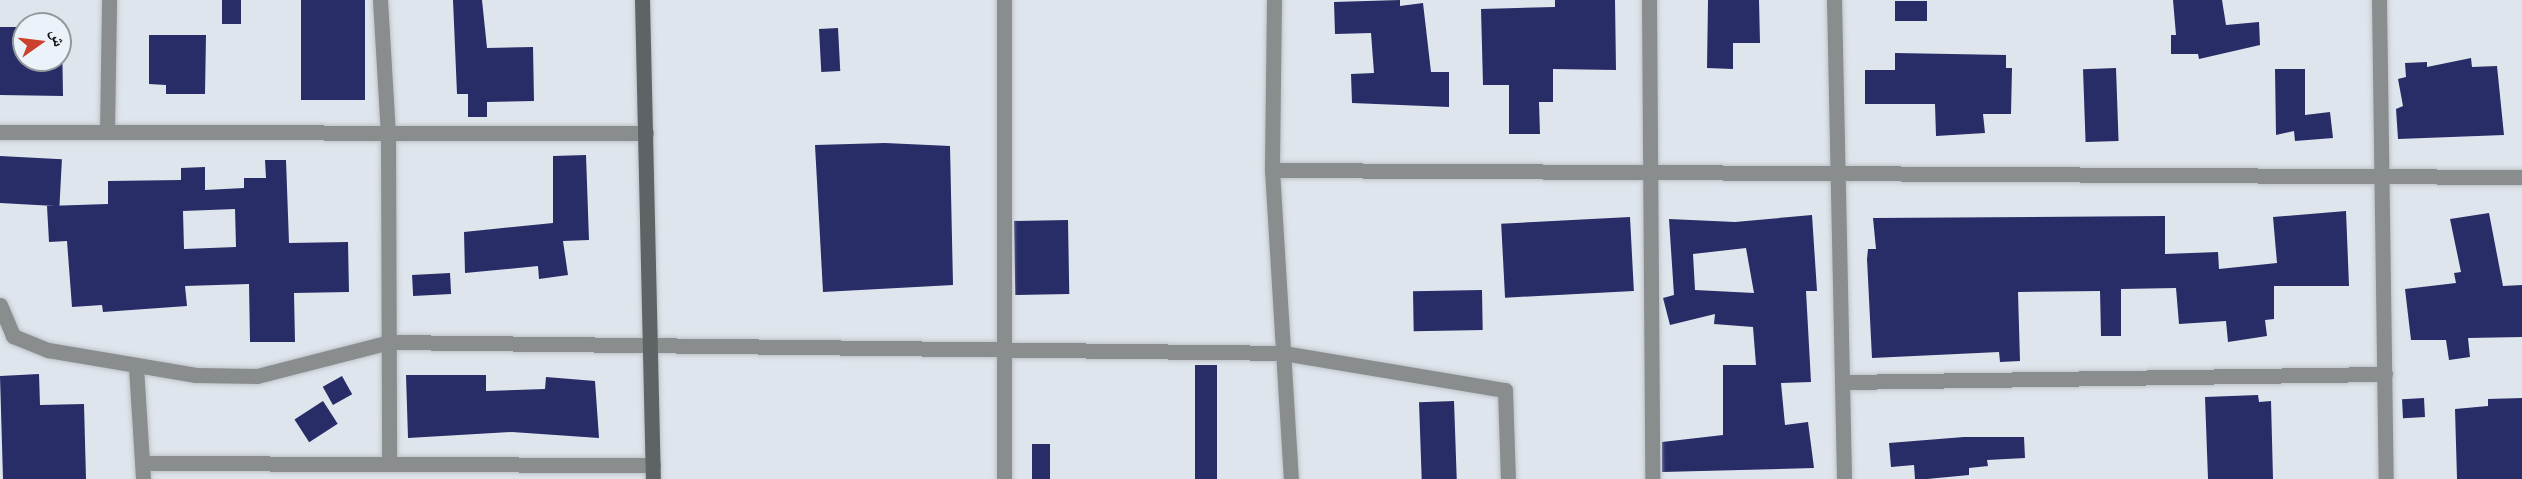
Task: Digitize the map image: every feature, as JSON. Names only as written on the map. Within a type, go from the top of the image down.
[{"type":"street","points":[[107,132],[109,0]]},
{"type":"street","points":[[380,0],[388,133],[389,464]]},
{"type":"street","points":[[136,367],[143,471],[389,464],[653,472],[642,0]]},
{"type":"street","points":[[1004,0],[1004,479]]},
{"type":"street","points":[[1274,0],[1272,170],[1291,479]]},
{"type":"street","points":[[1649,0],[1652,479]]},
{"type":"street","points":[[1834,0],[1844,479]]},
{"type":"street","points":[[2379,0],[2386,479]]},
{"type":"street","points":[[0,132],[646,133]]},
{"type":"street","points":[[1272,170],[2522,177]]},
{"type":"street","points":[[0,305],[13,336],[48,350],[136,367],[257,376],[389,342],[650,342],[1283,353],[1505,390],[1508,479]]},
{"type":"street","points":[[1843,382],[2385,374]]},
{"type":"building","points":[[222,0],[241,0],[241,24],[222,24]]},
{"type":"building","points":[[301,0],[365,0],[365,100],[301,100]]},
{"type":"building","points":[[453,0],[482,0],[487,48],[533,47],[534,101],[487,102],[487,117],[468,117],[468,94],[457,94]]},
{"type":"building","points":[[1400,0],[1400,6],[1423,3],[1431,72],[1449,72],[1449,107],[1352,103],[1351,74],[1374,73],[1371,33],[1335,34],[1334,2]]},
{"type":"building","points":[[1555,0],[1615,0],[1616,70],[1553,69],[1553,102],[1539,102],[1540,134],[1509,134],[1509,85],[1483,85],[1481,9],[1555,7]]},
{"type":"building","points":[[1708,0],[1759,0],[1760,43],[1733,43],[1733,69],[1707,68]]},
{"type":"building","points":[[2173,0],[2222,0],[2226,25],[2259,22],[2260,45],[2199,59],[2198,54],[2171,54],[2171,35],[2176,35]]},
{"type":"building","points":[[1895,1],[1927,1],[1927,21],[1895,21]]},
{"type":"building","points":[[0,27],[12,27],[12,72],[63,72],[63,96],[0,95]]},
{"type":"building","points":[[838,28],[840,71],[821,72],[819,29]]},
{"type":"building","points":[[149,35],[206,35],[205,94],[166,94],[166,85],[149,84]]},
{"type":"building","points":[[1895,53],[2006,55],[2006,68],[2012,68],[2011,114],[1983,114],[1985,133],[1936,136],[1935,104],[1865,104],[1865,70],[1895,70]]},
{"type":"building","points":[[2471,58],[2472,67],[2497,66],[2504,135],[2398,139],[2396,109],[2403,106],[2398,79],[2406,77],[2405,63],[2427,62],[2427,67]]},
{"type":"building","points":[[2116,68],[2119,141],[2086,142],[2083,69]]},
{"type":"building","points":[[2275,69],[2305,69],[2305,115],[2330,112],[2333,138],[2295,141],[2294,131],[2276,135]]},
{"type":"building","points":[[885,143],[950,146],[953,285],[823,292],[815,145]]},
{"type":"building","points":[[586,155],[589,240],[563,241],[568,275],[539,279],[538,266],[465,273],[464,232],[553,223],[553,156]]},
{"type":"building","points":[[0,156],[62,159],[59,206],[0,203]]},
{"type":"building","points":[[265,160],[286,160],[289,243],[348,242],[349,292],[294,293],[295,342],[250,342],[249,284],[185,286],[187,306],[103,312],[102,305],[72,307],[67,241],[49,242],[47,206],[108,204],[108,181],[181,180],[181,168],[205,167],[205,190],[244,188],[244,178],[266,178]],"holes":[[[235,209],[236,247],[184,249],[183,211]]]},
{"type":"building","points":[[2346,211],[2349,286],[2274,286],[2274,319],[2265,320],[2267,336],[2228,342],[2226,321],[2179,324],[2176,288],[2121,289],[2121,336],[2101,336],[2100,291],[2018,292],[2020,361],[2000,362],[1999,352],[1872,358],[1867,259],[1868,249],[1876,249],[1873,218],[2165,216],[2165,254],[2218,252],[2219,269],[2277,263],[2273,217]]},
{"type":"building","points":[[2489,213],[2503,286],[2522,285],[2522,337],[2468,338],[2470,357],[2449,360],[2446,340],[2411,340],[2405,289],[2456,283],[2454,273],[2461,272],[2450,219]]},
{"type":"building","points":[[1812,215],[1817,291],[1806,291],[1811,382],[1781,383],[1785,425],[1808,422],[1814,468],[1662,472],[1662,442],[1723,435],[1723,365],[1756,365],[1753,327],[1714,324],[1715,314],[1670,325],[1663,298],[1674,295],[1669,219],[1735,222]],"holes":[[[1746,248],[1754,293],[1695,290],[1693,254]]]},
{"type":"building","points":[[1630,217],[1634,291],[1505,298],[1501,224]]},
{"type":"building","points":[[1068,220],[1069,294],[1015,295],[1014,221]]},
{"type":"building","points":[[450,273],[451,294],[413,296],[412,275]]},
{"type":"building","points":[[1482,290],[1483,330],[1414,331],[1413,291]]},
{"type":"building","points":[[1195,365],[1217,365],[1217,479],[1195,479]]},
{"type":"building","points":[[39,374],[40,405],[84,404],[86,479],[3,479],[0,376]]},
{"type":"building","points":[[406,375],[486,375],[486,391],[545,389],[546,377],[595,381],[599,438],[512,432],[408,438]]},
{"type":"building","points":[[342,376],[352,394],[333,405],[323,387]]},
{"type":"building","points":[[2258,395],[2259,402],[2271,401],[2273,479],[2208,479],[2205,397]]},
{"type":"building","points":[[2424,398],[2425,417],[2403,418],[2402,399]]},
{"type":"building","points":[[2522,398],[2522,479],[2457,479],[2455,409],[2488,406],[2488,399]]},
{"type":"building","points":[[323,401],[338,424],[309,442],[294,420]]},
{"type":"building","points":[[1454,401],[1457,479],[1422,479],[1419,402]]},
{"type":"building","points":[[1964,437],[2024,437],[2025,458],[1987,460],[1988,466],[1969,468],[1969,475],[1927,479],[1915,479],[1914,465],[1891,467],[1889,443]]},
{"type":"building","points":[[1032,444],[1050,444],[1050,479],[1032,479]]}]
